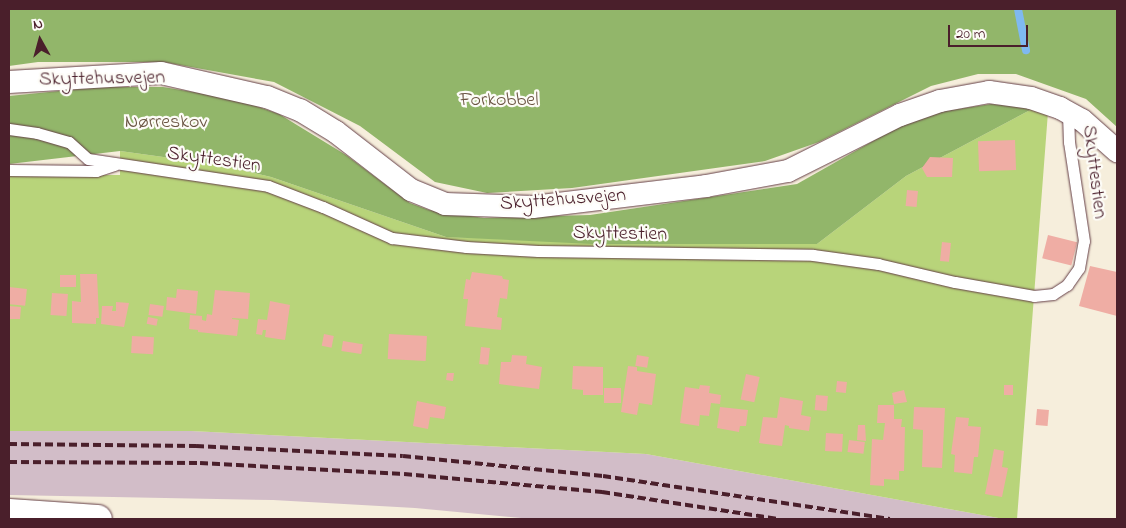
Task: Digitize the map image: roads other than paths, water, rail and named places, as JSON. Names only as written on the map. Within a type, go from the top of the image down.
[{"type":"street","name":"Skyttehusvejen","points":[[9,82],[161,73],[267,97],[300,110],[336,132],[411,190],[445,204],[533,207],[706,186],[788,171],[900,115],[940,100],[989,92],[1031,98],[1068,113],[1082,120],[1117,151]]},
{"type":"street","points":[[9,514],[98,519]]},
{"type":"lane","name":"Skyttestien","points":[[9,130],[37,132],[70,142],[88,159],[268,186],[324,207],[392,238],[466,247],[538,251],[813,255],[878,264],[956,282],[1034,296],[1053,294],[1067,285],[1079,268],[1084,241],[1070,142],[1068,113]]},
{"type":"lane","points":[[9,170],[96,171],[117,164]]},
{"type":"waterway","points":[[1018,9],[1026,50]]},
{"type":"railway","points":[[9,444],[196,446],[403,456],[603,476],[890,519]]},
{"type":"railway","points":[[9,462],[200,463],[404,474],[602,492],[778,519]]},
{"type":"park label","name":"Forkobbel","points":[[499,100]]},
{"type":"park label","name":"Nørreskov","points":[[166,122]]}]
